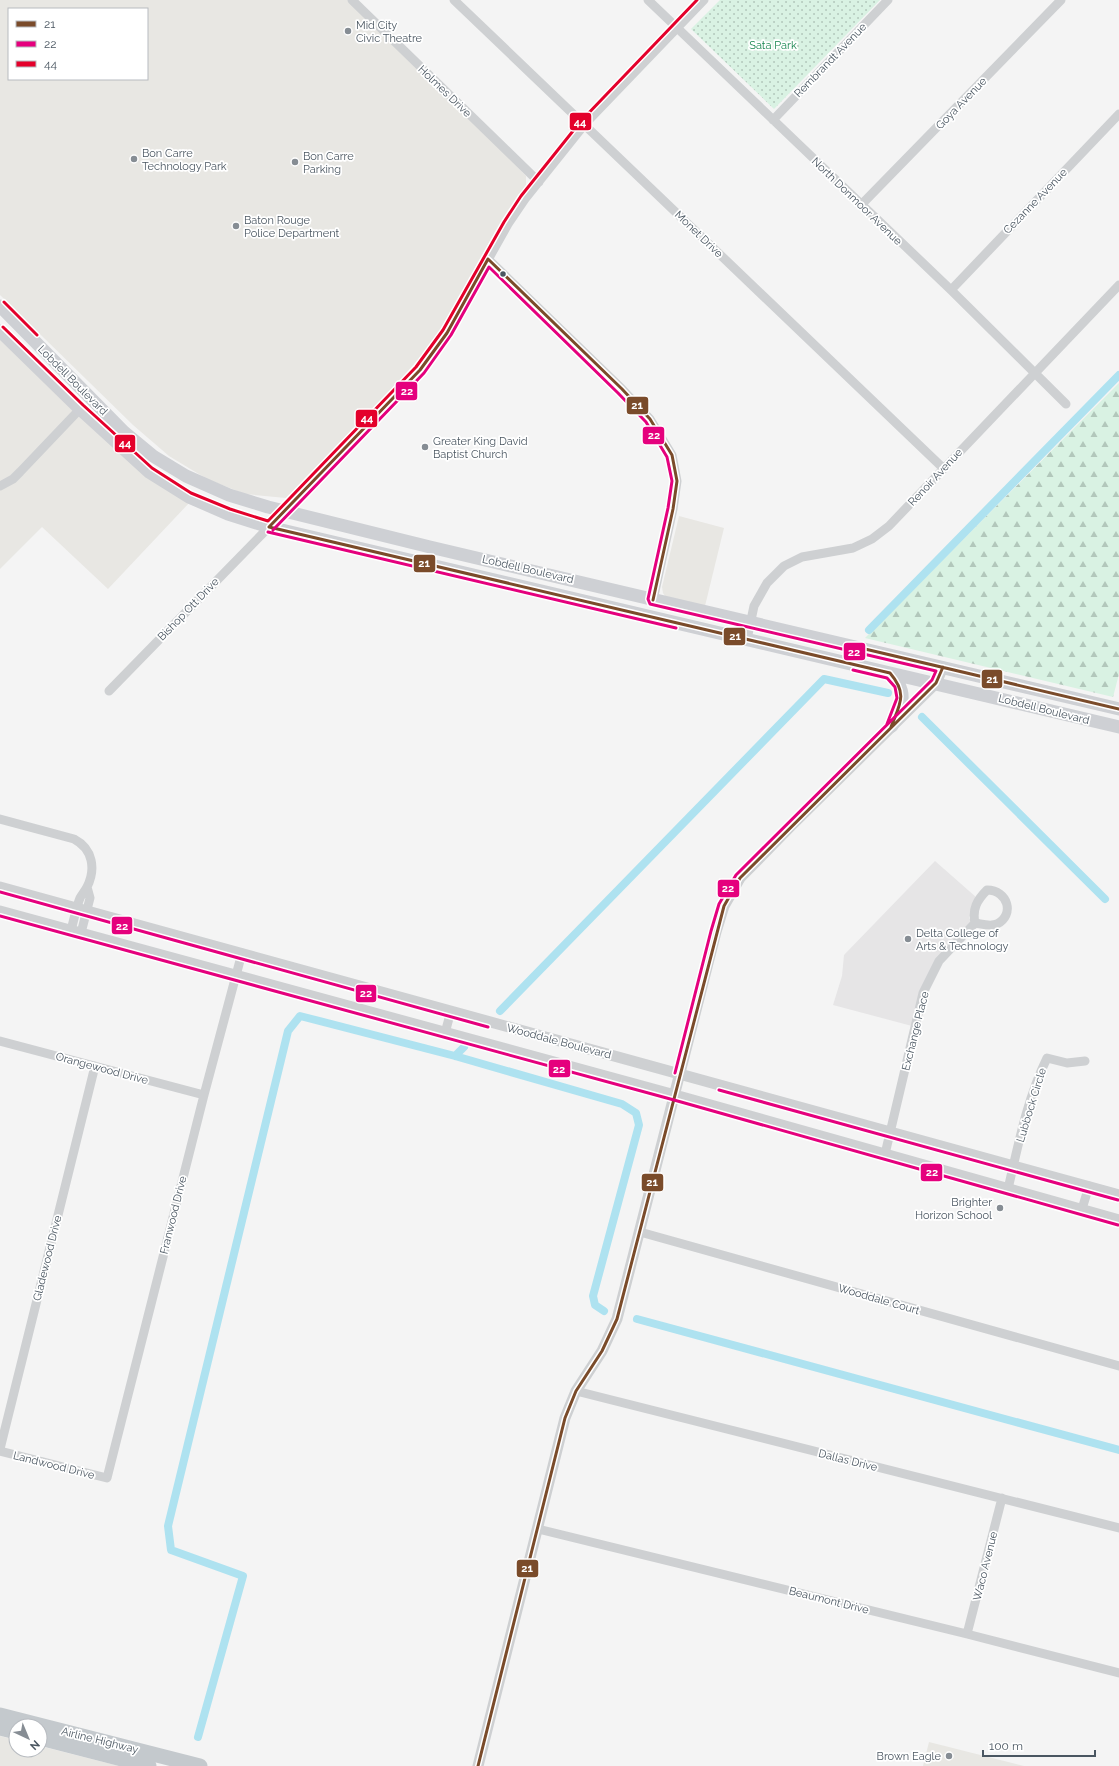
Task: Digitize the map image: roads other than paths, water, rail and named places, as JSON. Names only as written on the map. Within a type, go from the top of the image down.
[{"type":"highway","name":"Airline Highway","points":[[0,1715],[200,1766]]},
{"type":"highway","name":"Airline Highway","points":[[48,1740],[149,1766]]},
{"type":"main road","name":"Lobdell Boulevard","points":[[0,306],[124,432],[153,456],[173,469],[229,495],[285,512],[1119,709]]},
{"type":"main road","name":"Lobdell Boulevard","points":[[0,331],[80,409],[149,472],[182,493],[228,514],[269,527],[1119,727]]},
{"type":"main road","points":[[37,368],[45,367],[80,396],[84,398],[92,398]]},
{"type":"main road","points":[[80,409],[92,398]]},
{"type":"main road","points":[[269,527],[285,512]]},
{"type":"main road","points":[[447,569],[451,551]]},
{"type":"main road","points":[[890,673],[900,685],[903,695],[892,726]]},
{"type":"main road","points":[[1043,709],[1050,703],[1085,707],[1094,703]]},
{"type":"street","name":"Holmes Drive","points":[[352,0],[539,182]]},
{"type":"street","name":"Monet Drive","points":[[454,0],[943,468]]},
{"type":"street","name":"North Donmoor Avenue","points":[[648,0],[861,206],[951,290],[1066,404]]},
{"type":"street","points":[[285,512],[425,364],[447,333],[508,224],[539,182],[585,124],[704,0]]},
{"type":"street","name":"Rembrandt Avenue","points":[[773,120],[888,0]]},
{"type":"street","name":"Goya Avenue","points":[[861,206],[1061,0]]},
{"type":"street","name":"Cezanne Avenue","points":[[951,290],[1119,114]]},
{"type":"street","points":[[488,259],[622,389],[650,419],[672,455],[677,481],[673,509],[654,600]]},
{"type":"street","name":"Renoir Avenue","points":[[747,639],[754,606],[767,583],[784,566],[802,557],[853,548],[872,539],[889,526],[1119,286]]},
{"type":"street","points":[[0,486],[13,479],[80,409]]},
{"type":"street","name":"Bishop Ott Drive","points":[[109,690],[269,527]]},
{"type":"street","points":[[689,626],[692,609]]},
{"type":"street","points":[[478,1766],[566,1418],[576,1391],[602,1351],[617,1319],[716,932],[724,906],[740,878],[936,683],[943,667]]},
{"type":"street","points":[[0,819],[69,837],[79,842],[86,849],[91,858],[91,873],[87,887],[90,898],[82,910],[76,932]]},
{"type":"street","name":"Wooddale Boulevard","points":[[0,887],[1119,1194]]},
{"type":"street","name":"Wooddale Boulevard","points":[[0,911],[675,1095],[1119,1220]]},
{"type":"street","name":"Exchange Place","points":[[885,1154],[923,993],[939,961],[975,923]]},
{"type":"street","name":"Franwood Drive","points":[[107,1478],[204,1095],[242,953]]},
{"type":"street","points":[[445,1033],[451,1011]]},
{"type":"street","name":"Orangewood Drive","points":[[0,1041],[204,1095]]},
{"type":"street","name":"Lubbock Circle","points":[[1008,1189],[1033,1095],[1040,1072],[1047,1058],[1067,1063],[1086,1062]]},
{"type":"street","name":"Gladewood Drive","points":[[0,1450],[95,1066]]},
{"type":"street","points":[[1082,1210],[1089,1186]]},
{"type":"street","name":"Wooddale Court","points":[[640,1232],[1119,1366]]},
{"type":"street","name":"Dallas Drive","points":[[576,1391],[1119,1528]]},
{"type":"street","name":"Landwood Drive","points":[[0,1450],[107,1478]]},
{"type":"street","name":"Waco Avenue","points":[[967,1634],[1002,1498]]},
{"type":"street","name":"Beaumont Drive","points":[[538,1529],[967,1634],[1119,1673]]},
{"type":"waterway","points":[[869,630],[1119,375]]},
{"type":"waterway","points":[[500,1011],[824,679],[888,693]]},
{"type":"waterway","points":[[922,717],[1105,899]]},
{"type":"waterway","points":[[198,1737],[243,1576],[171,1550],[168,1526],[288,1031],[300,1016],[455,1056],[622,1104],[636,1113],[639,1125],[593,1296],[595,1305],[604,1311]]},
{"type":"waterway","points":[[455,1056],[464,1047]]},
{"type":"waterway","points":[[637,1319],[1119,1450]]},
{"type":"place","name":"Mid City Civic Theatre","points":[[348,31]]},
{"type":"place","name":"Bon Carre Technology Park","points":[[134,159]]},
{"type":"place","name":"Bon Carre Parking","points":[[295,162]]},
{"type":"place","name":"Baton Rouge Police Department","points":[[236,226]]},
{"type":"place","name":"Greater King David Baptist Church","points":[[425,447]]},
{"type":"place","name":"Delta College of Arts & Technology","points":[[908,939]]},
{"type":"place","name":"Brighter Horizon School","points":[[1000,1208]]},
{"type":"place","name":"Brown Eagle","points":[[949,1756]]},
{"type":"park label","name":"Sata Park","points":[[773,45]]}]
